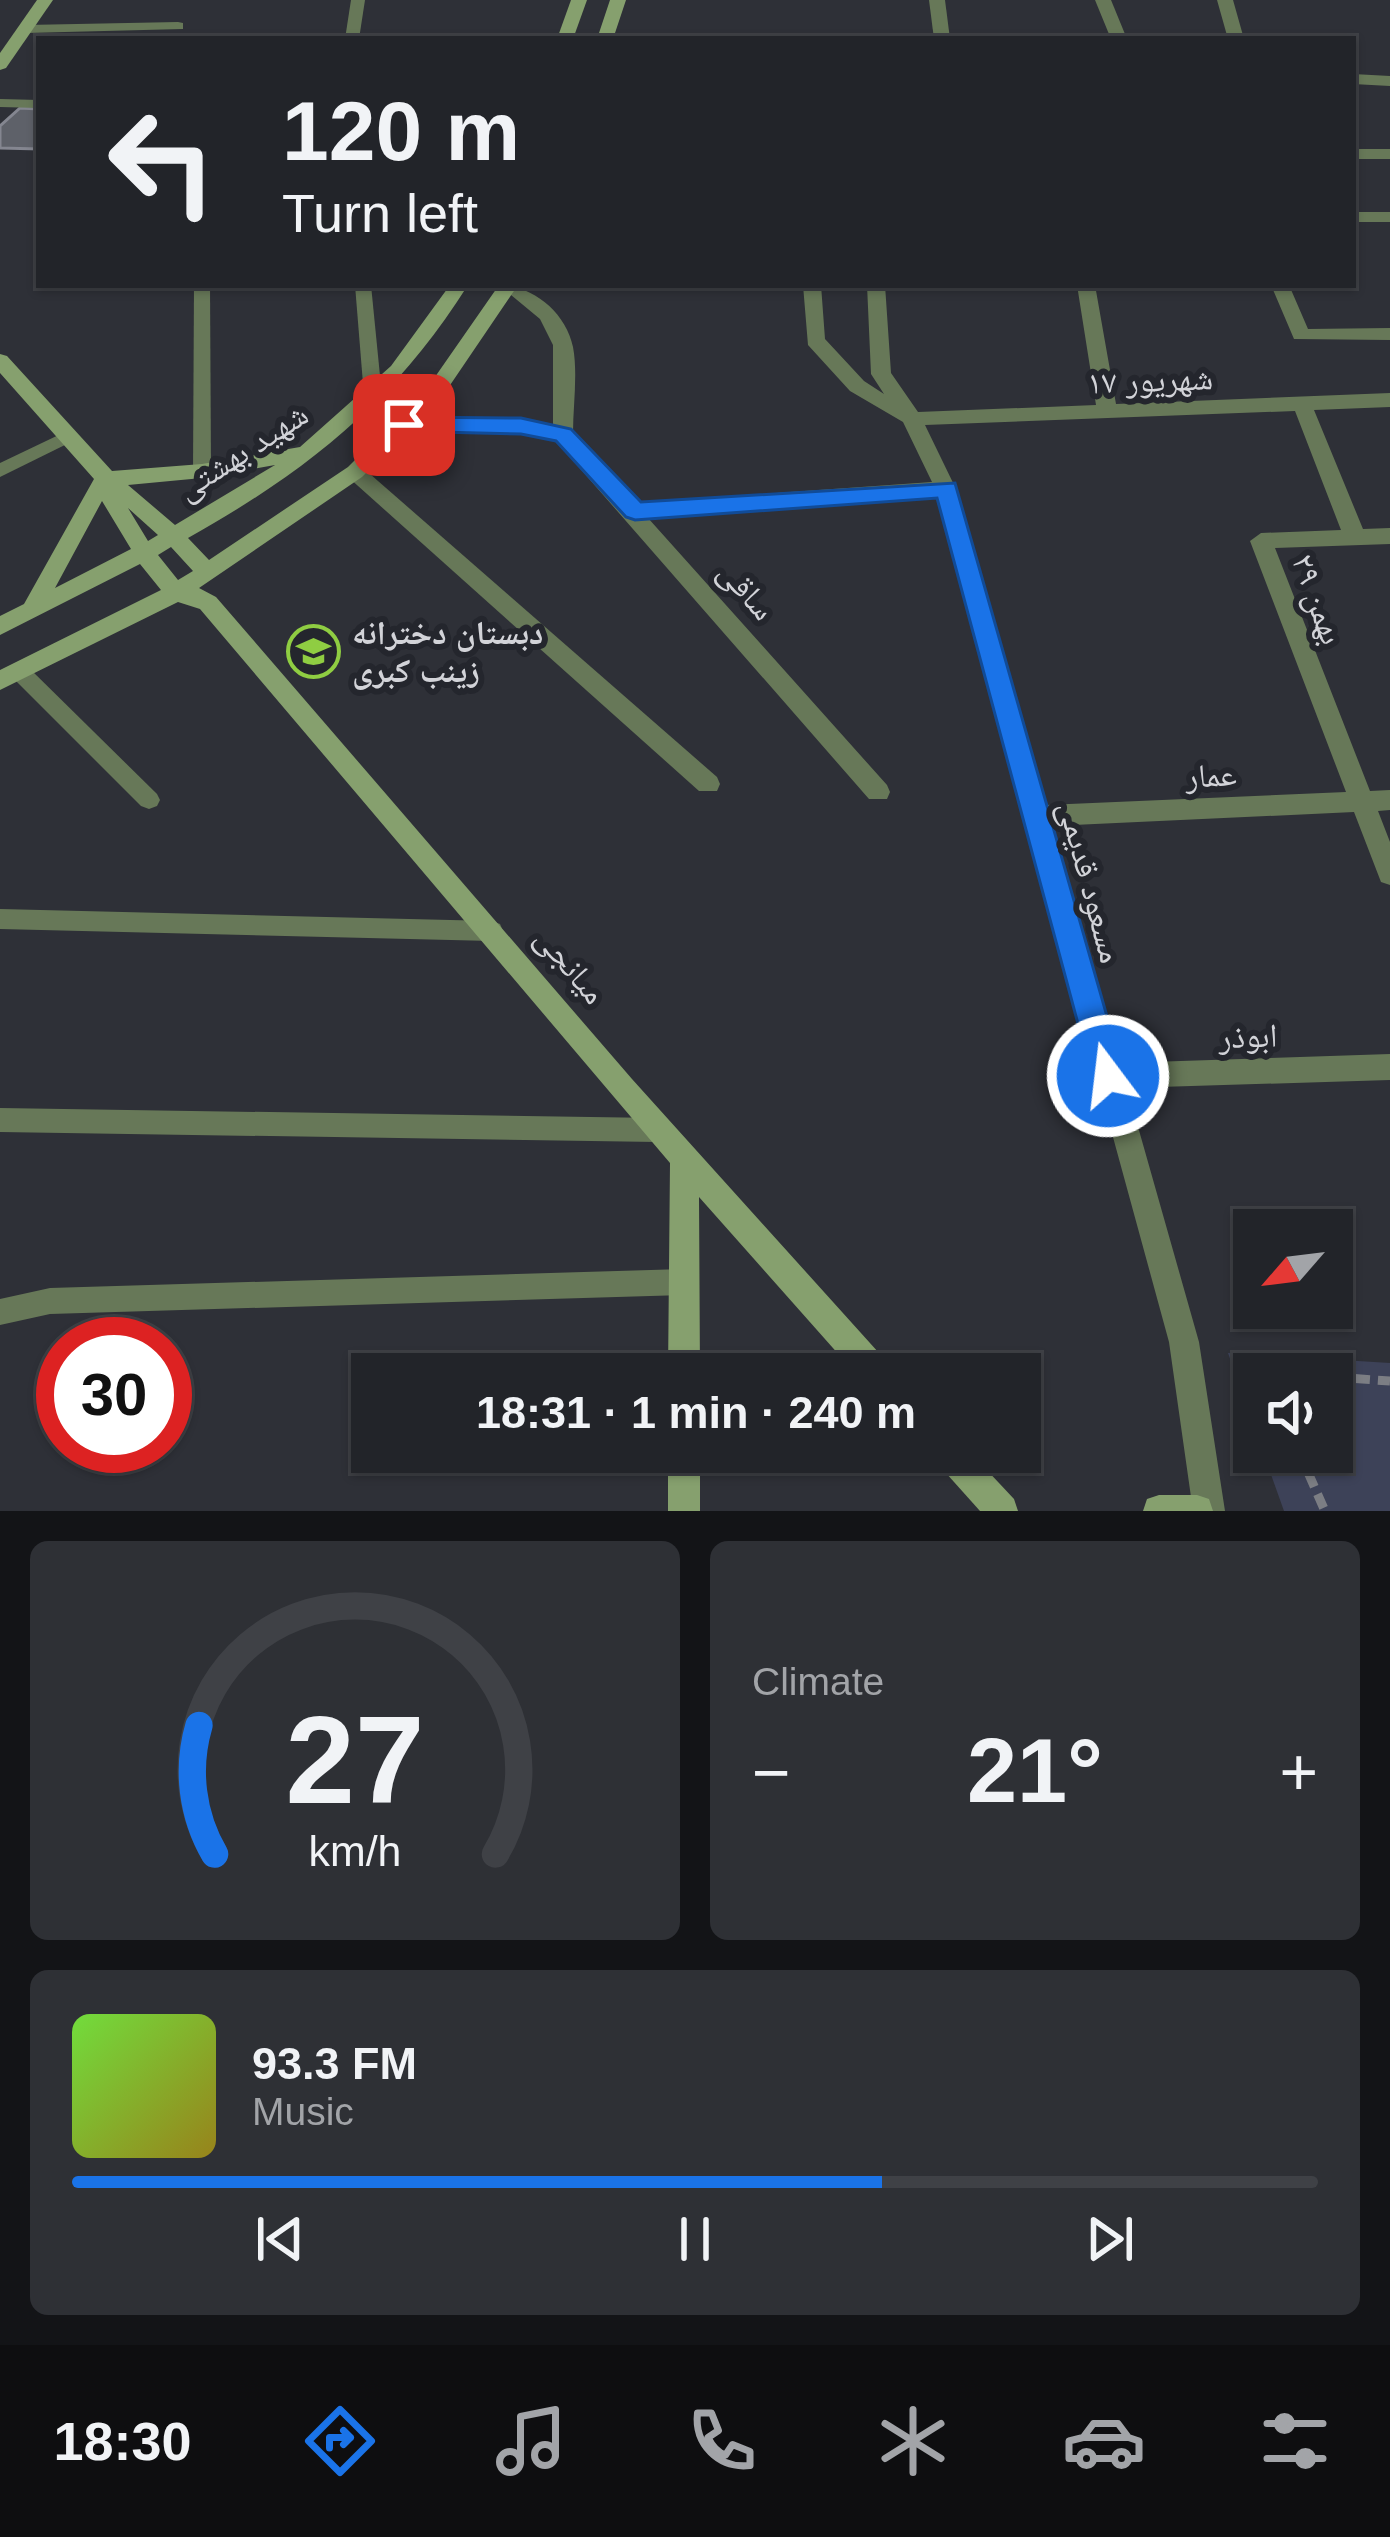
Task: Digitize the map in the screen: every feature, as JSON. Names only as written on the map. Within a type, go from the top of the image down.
[{"type":"main road","points":[[0,64],[45,0]]},
{"type":"main road","points":[[566,36],[579,0]]},
{"type":"main road","points":[[606,36],[618,0]]},
{"type":"main road","name":"شهید بهشتی","points":[[11,615],[144,553],[312,450],[373,396],[457,288]]},
{"type":"main road","points":[[10,676],[176,593],[355,472],[435,392],[507,288]]},
{"type":"main road","points":[[0,361],[106,482],[174,536],[208,573]]},
{"type":"main road","points":[[11,615],[106,482],[202,472],[312,450]]},
{"type":"main road","points":[[106,482],[144,553],[176,593],[208,603]]},
{"type":"main road","points":[[208,573],[204,587],[208,603]]},
{"type":"main road","name":"میانجی","points":[[208,603],[492,931],[684,1163],[858,1353]]},
{"type":"main road","points":[[684,1163],[684,1353]]},
{"type":"main road","points":[[684,1473],[684,1511]]},
{"type":"main road","points":[[967,1473],[1001,1511]]},
{"type":"main road","points":[[1159,1511],[1197,1511]]},
{"type":"street","points":[[937,0],[942,36]]},
{"type":"street","points":[[1103,0],[1118,36]]},
{"type":"street","points":[[1226,0],[1235,36]]},
{"type":"street","points":[[1356,79],[1390,81]]},
{"type":"street","points":[[1356,154],[1390,154]]},
{"type":"street","points":[[1356,217],[1390,218]]},
{"type":"street","points":[[404,425],[521,426],[563,435],[563,345],[548,315],[513,288]]},
{"type":"street","points":[[812,288],[815,341],[857,386],[912,419]]},
{"type":"street","name":"مسعود قدیمی","points":[[876,288],[881,374],[912,419],[946,489],[1184,1342],[1209,1511]]},
{"type":"street","points":[[1086,288],[1107,411]]},
{"type":"street","points":[[1281,288],[1301,335],[1390,334]]},
{"type":"street","name":"۱۷ شهریور","points":[[912,419],[1390,400]]},
{"type":"street","points":[[1302,404],[1354,537]]},
{"type":"street","name":"ساقی","points":[[563,435],[635,511],[878,792]]},
{"type":"street","points":[[355,472],[708,784]]},
{"type":"street","points":[[635,511],[946,489]]},
{"type":"street","name":"۲۹ بهمن","points":[[1358,802],[1261,541],[1390,536]]},
{"type":"street","name":"عمار","points":[[1036,816],[1390,800]]},
{"type":"street","points":[[1358,802],[1390,874]]},
{"type":"street","name":"ابوذر","points":[[1108,1076],[1390,1067]]},
{"type":"lane","points":[[352,36],[358,0]]},
{"type":"lane","points":[[26,29],[178,26]]},
{"type":"lane","points":[[0,103],[36,104]]},
{"type":"lane","points":[[202,288],[202,472]]},
{"type":"lane","points":[[363,288],[373,396]]},
{"type":"lane","points":[[0,471],[67,437]]},
{"type":"lane","points":[[10,676],[149,800]]},
{"type":"lane","points":[[0,920],[492,931]]},
{"type":"lane","points":[[0,1120],[657,1130]]},
{"type":"lane","points":[[0,1312],[50,1301],[684,1282]]},
{"type":"path","points":[[1353,1378],[1390,1381]]},
{"type":"path","points":[[1308,1473],[1325,1511]]},
{"type":"shaded area","points":[[1353,1361],[1390,1363],[1390,1511],[1284,1511],[1270,1473],[1353,1473]]},
{"type":"building","points":[[20,108],[36,109],[36,149],[0,148],[0,126]]},
{"type":"place","name":"دبستان دخترانه زینب کبری","points":[[313,651]]},
{"type":"route","points":[[404,425],[521,426],[563,435],[635,511],[946,489],[1108,1076]]}]
